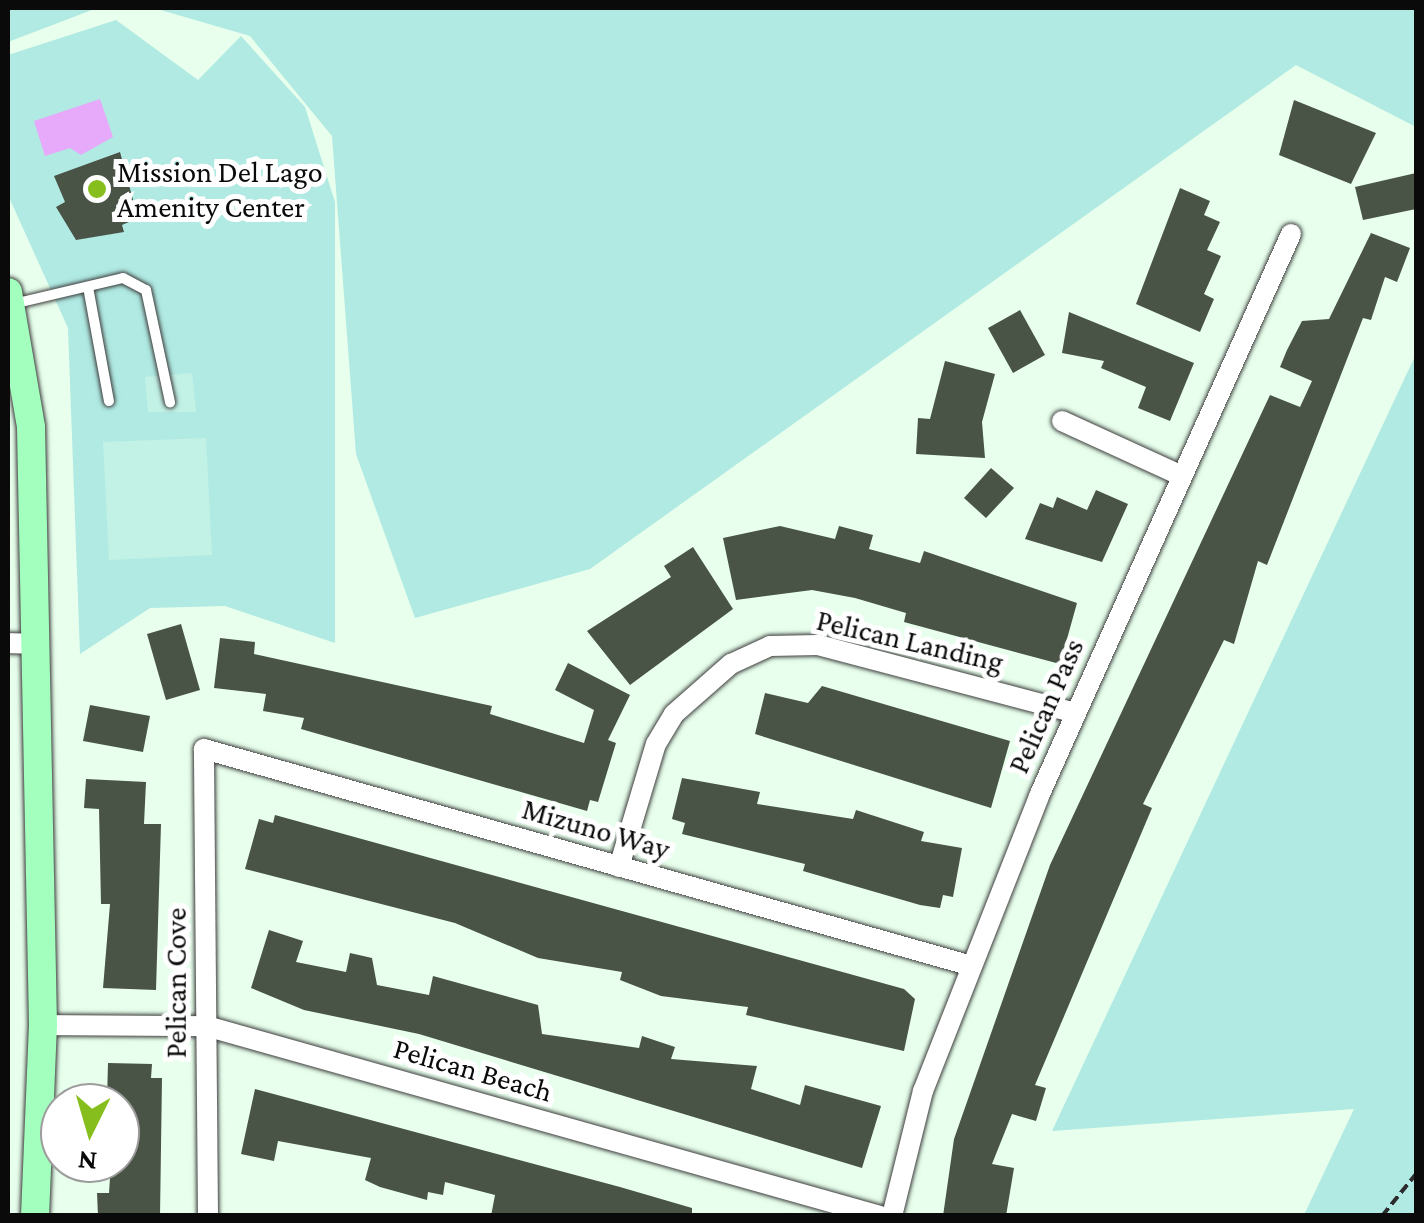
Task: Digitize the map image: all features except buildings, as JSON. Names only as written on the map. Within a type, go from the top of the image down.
[{"type":"street","name":"Pelican Pass","points":[[892,1216],[922,1091],[972,966],[1076,713],[1291,234]]},
{"type":"street","points":[[10,298],[32,427],[21,643],[43,1025],[35,1216]]},
{"type":"street","points":[[1062,421],[1182,476]]},
{"type":"street","name":"Pelican Landing","points":[[620,867],[674,714],[731,664],[770,646],[818,645],[1076,713]]},
{"type":"street","name":"Mizuno Way","points":[[204,749],[972,966]]},
{"type":"street","name":"Pelican Cove","points":[[204,749],[208,1216]]},
{"type":"street","name":"Pelican Beach","points":[[43,1025],[206,1026],[880,1216]]},
{"type":"lane","points":[[10,298],[123,278],[146,290],[170,402]]},
{"type":"lane","points":[[88,287],[109,401]]},
{"type":"path","points":[[1382,1216],[1416,1174]]},
{"type":"shaded area","points":[[8,8],[97,8],[8,42]]},
{"type":"shaded area","points":[[154,8],[1416,8],[1416,127],[1296,65],[590,569],[415,618],[356,454],[332,136],[250,36]]},
{"type":"shaded area","points":[[116,20],[198,80],[241,36],[305,107],[335,202],[335,643],[225,606],[150,608],[80,654],[68,328],[8,195],[8,55]]},
{"type":"shaded area","points":[[100,99],[113,137],[81,155],[70,148],[45,156],[34,121]]},
{"type":"shaded area","points":[[1416,354],[1416,1215],[1304,1215],[1354,1109],[1052,1131]]},
{"type":"shaded area","points":[[192,373],[196,412],[148,412],[145,377]]},
{"type":"shaded area","points":[[206,438],[212,555],[109,560],[103,442]]},
{"type":"place","name":"Mission Del Lago Amenity Center","points":[[97,189]]}]
